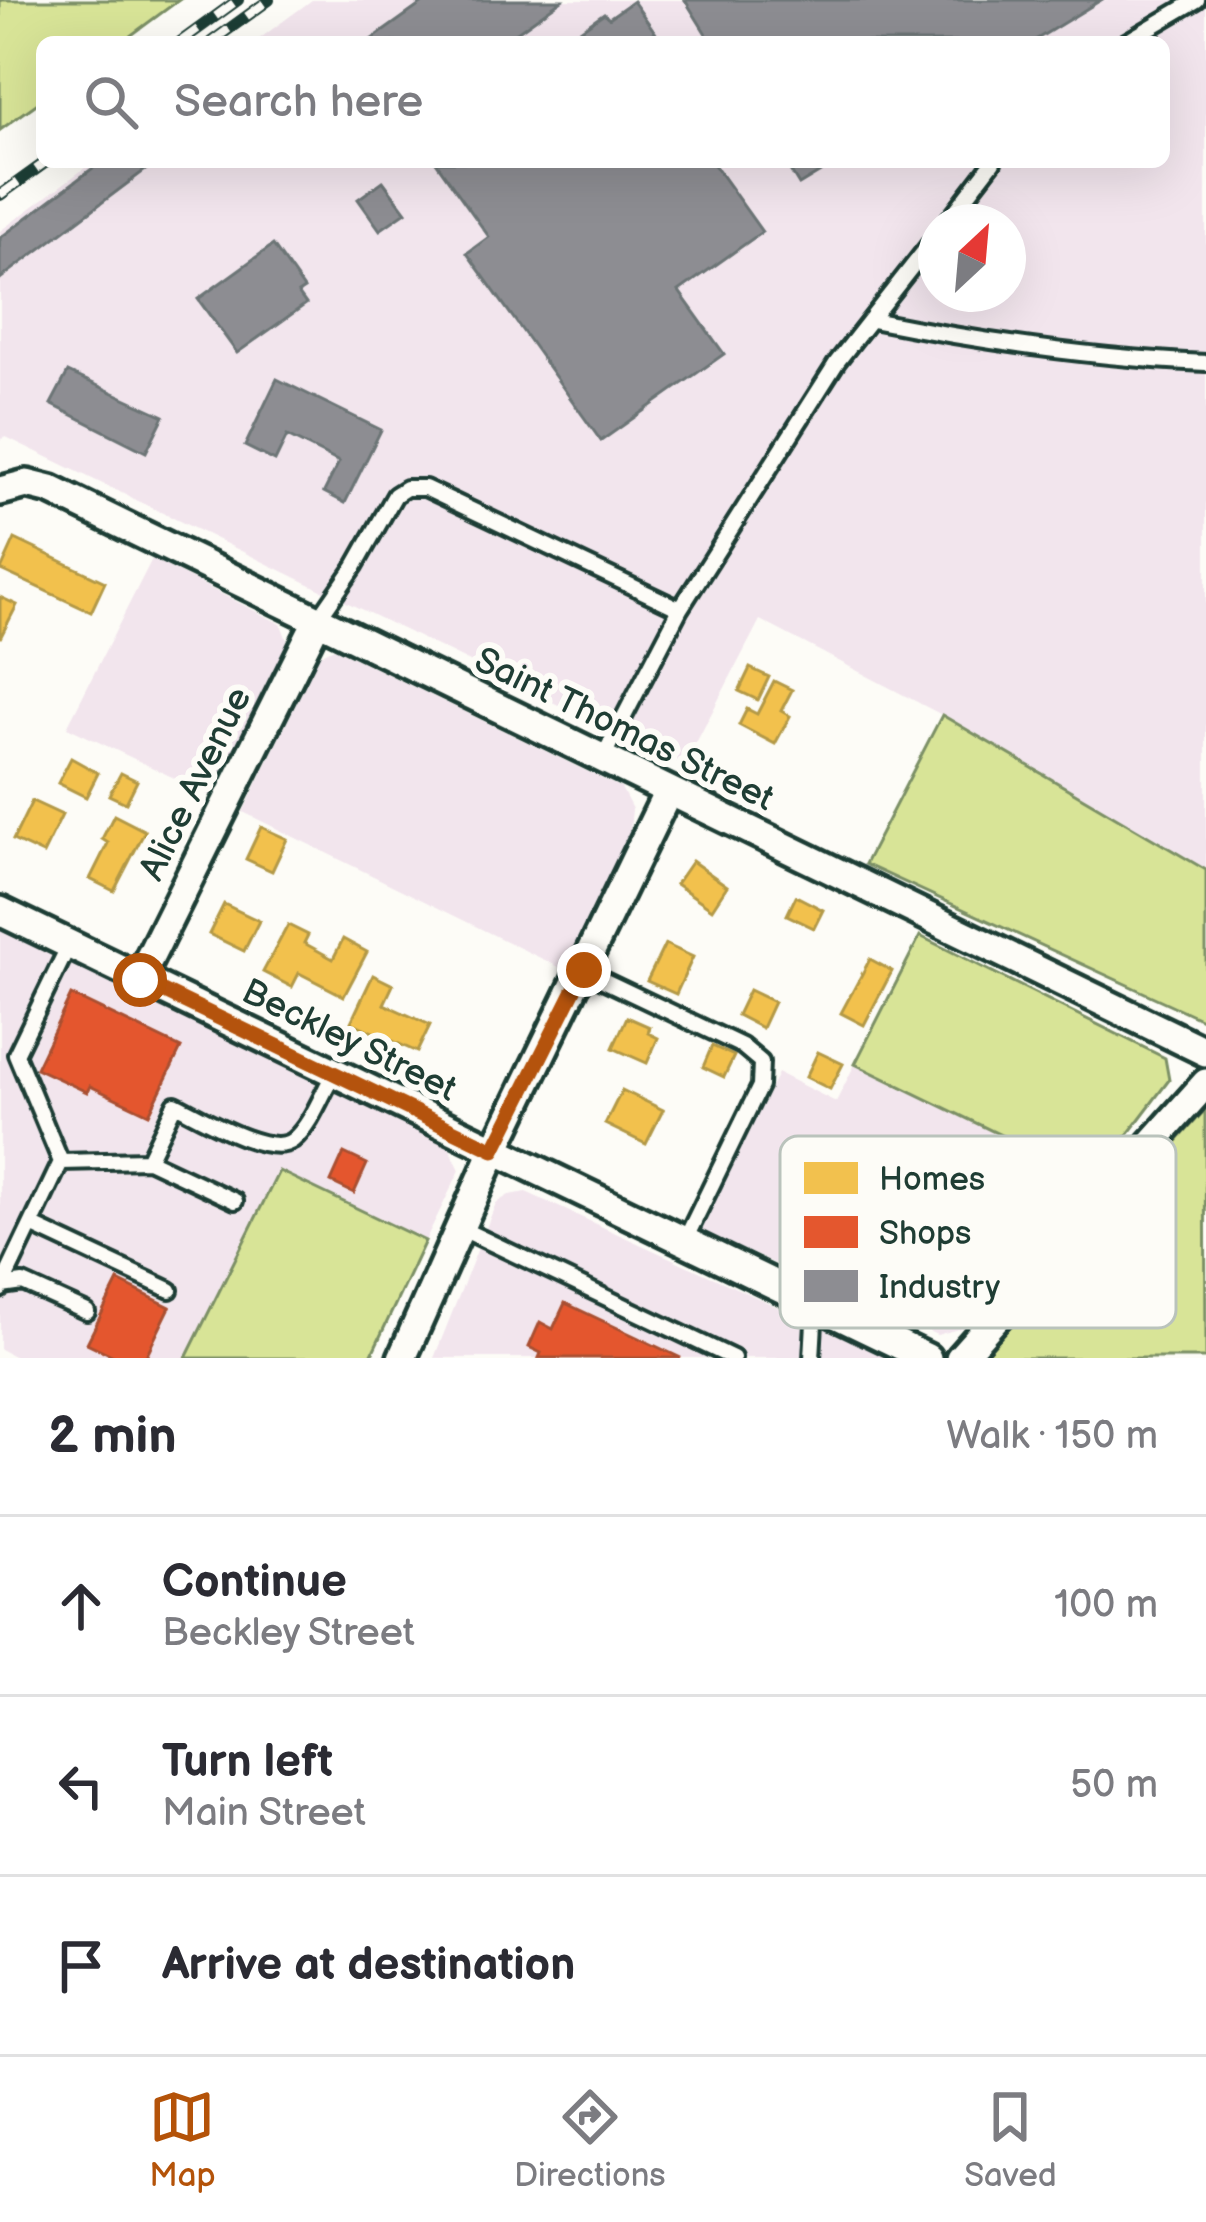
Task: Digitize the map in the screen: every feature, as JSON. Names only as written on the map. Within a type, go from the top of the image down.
[{"type":"street","name":"Saint Thomas Street","points":[[4,489],[27,484],[51,490],[1206,1052]]},
{"type":"street","name":"Alice Avenue","points":[[140,980],[317,621]]},
{"type":"street","points":[[401,1358],[494,1150],[668,792]]},
{"type":"street","name":"Beckley Street","points":[[0,911],[780,1288]]},
{"type":"street","points":[[1159,1136],[1206,1083]]},
{"type":"street","name":"Beckley Street","points":[[864,1328],[927,1358]]},
{"type":"street","points":[[960,1358],[987,1328]]},
{"type":"lane","points":[[1136,36],[1198,0]]},
{"type":"lane","points":[[961,204],[988,168]]},
{"type":"lane","points":[[602,759],[680,609],[837,362],[918,260]]},
{"type":"lane","points":[[872,320],[975,341],[1206,363]]},
{"type":"lane","points":[[317,621],[395,495],[406,488],[425,488],[680,609]]},
{"type":"lane","points":[[1,1288],[61,1162],[16,1054],[70,945]]},
{"type":"lane","points":[[584,970],[742,1046],[761,1062],[760,1086],[684,1242]]},
{"type":"lane","points":[[148,1160],[175,1104],[262,1144],[281,1147],[294,1139],[334,1073]]},
{"type":"lane","points":[[61,1162],[148,1160],[235,1202]]},
{"type":"lane","points":[[31,1225],[170,1290]]},
{"type":"lane","points":[[460,1228],[733,1358]]},
{"type":"lane","points":[[1,1288],[23,1283],[87,1312]]},
{"type":"lane","points":[[812,1358],[814,1328]]},
{"type":"shaded area","points":[[312,0],[1206,0],[1206,870],[942,715],[760,620],[684,766],[4,436],[0,443],[0,231],[85,168],[1170,168],[1170,36],[263,36]]},
{"type":"shaded area","points":[[152,559],[281,624],[288,643],[210,795],[67,727]]},
{"type":"shaded area","points":[[334,648],[621,788],[632,809],[629,841],[565,970],[243,812],[320,655]]},
{"type":"shaded area","points":[[0,927],[449,1147],[460,1170],[425,1241],[279,1172],[186,1358],[17,1358],[0,1349]]},
{"type":"shaded area","points":[[855,1064],[1003,1136],[780,1136],[780,1266],[701,1231],[778,1073],[836,1102]]},
{"type":"shaded area","points":[[526,1192],[780,1308],[780,1328],[823,1328],[889,1358],[434,1358],[496,1203]]},
{"type":"shaded area","points":[[921,1328],[962,1328],[937,1335]]},
{"type":"green space","points":[[0,0],[179,0],[130,36],[36,36],[36,104],[0,130]]},
{"type":"green space","points":[[942,715],[1206,870],[1206,1021],[865,864]]},
{"type":"green space","points":[[920,936],[1165,1058],[1169,1080],[1126,1136],[1003,1136],[855,1064]]},
{"type":"green space","points":[[1205,1110],[1206,1358],[982,1358],[1009,1328],[1176,1328],[1176,1142]]},
{"type":"green space","points":[[279,1171],[425,1241],[370,1358],[186,1358]]},
{"type":"building: Homes","points":[[15,539],[105,582],[91,612],[1,570]]},
{"type":"building: Homes","points":[[0,597],[17,605],[0,638]]},
{"type":"building: Homes","points":[[750,668],[769,677],[758,700],[739,691]]},
{"type":"building: Homes","points":[[774,681],[792,690],[781,711],[790,716],[775,744],[739,725],[747,709],[757,714]]},
{"type":"building: Homes","points":[[71,758],[98,773],[86,797],[58,783]]},
{"type":"building: Homes","points":[[121,773],[137,781],[126,803],[109,795]]},
{"type":"building: Homes","points":[[32,801],[62,815],[43,854],[13,840]]},
{"type":"building: Homes","points":[[114,815],[145,831],[114,891],[90,879],[108,843],[102,839]]},
{"type":"building: Homes","points":[[261,827],[287,839],[272,871],[246,859]]},
{"type":"building: Homes","points":[[692,861],[727,886],[712,909],[676,884]]},
{"type":"building: Homes","points":[[796,896],[823,910],[814,928],[787,915]]},
{"type":"building: Homes","points":[[224,904],[259,921],[244,951],[209,934]]},
{"type":"building: Homes","points":[[288,925],[308,935],[304,943],[333,959],[343,939],[367,952],[344,996],[299,973],[292,987],[263,972]]},
{"type":"building: Homes","points":[[665,944],[693,957],[676,994],[647,981]]},
{"type":"building: Homes","points":[[870,959],[892,971],[864,1025],[841,1013]]},
{"type":"building: Homes","points":[[373,975],[393,985],[384,1004],[430,1025],[417,1052],[351,1022]]},
{"type":"building: Homes","points":[[749,990],[774,1002],[762,1028],[737,1015]]},
{"type":"building: Homes","points":[[627,1017],[650,1027],[648,1033],[658,1038],[647,1063],[613,1048]]},
{"type":"building: Homes","points":[[712,1046],[734,1056],[724,1077],[703,1067]]},
{"type":"building: Homes","points":[[818,1052],[843,1064],[830,1089],[806,1077]]},
{"type":"building: Homes","points":[[622,1090],[663,1110],[646,1144],[605,1124]]},
{"type":"building: Shops","points":[[71,995],[181,1048],[149,1114],[90,1086],[87,1092],[36,1068]]},
{"type":"building: Shops","points":[[344,1153],[367,1164],[354,1193],[331,1182]]},
{"type":"building: Shops","points":[[118,1281],[170,1307],[145,1358],[118,1358],[87,1343]]},
{"type":"building: Shops","points":[[565,1303],[681,1358],[539,1358],[541,1353],[529,1347],[540,1322],[553,1329]]},
{"type":"building: Industry","points":[[427,0],[562,0],[511,36],[376,36]]},
{"type":"building: Industry","points":[[685,0],[1101,0],[1042,36],[707,36]]},
{"type":"building: Industry","points":[[633,1],[658,36],[571,36],[604,13],[609,18]]},
{"type":"building: Industry","points":[[93,168],[148,168],[0,279],[0,238]]},
{"type":"building: Industry","points":[[440,168],[716,168],[762,232],[679,291],[724,354],[601,441],[467,253],[489,237]]},
{"type":"building: Industry","points":[[789,168],[827,168],[799,185]]},
{"type":"building: Industry","points":[[383,181],[406,212],[380,230],[358,199]]},
{"type":"building: Industry","points":[[273,245],[304,289],[298,293],[306,304],[237,353],[198,299]]},
{"type":"building: Industry","points":[[68,372],[164,416],[146,452],[51,404]]},
{"type":"building: Industry","points":[[277,379],[381,430],[345,503],[324,492],[339,462],[287,436],[275,461],[245,446]]},
{"type":"railway","points":[[188,36],[238,0]]},
{"type":"railway","points":[[219,36],[269,0]]},
{"type":"railway","points":[[0,195],[38,168]]},
{"type":"route","points":[[140,980],[494,1150],[584,970]]}]
